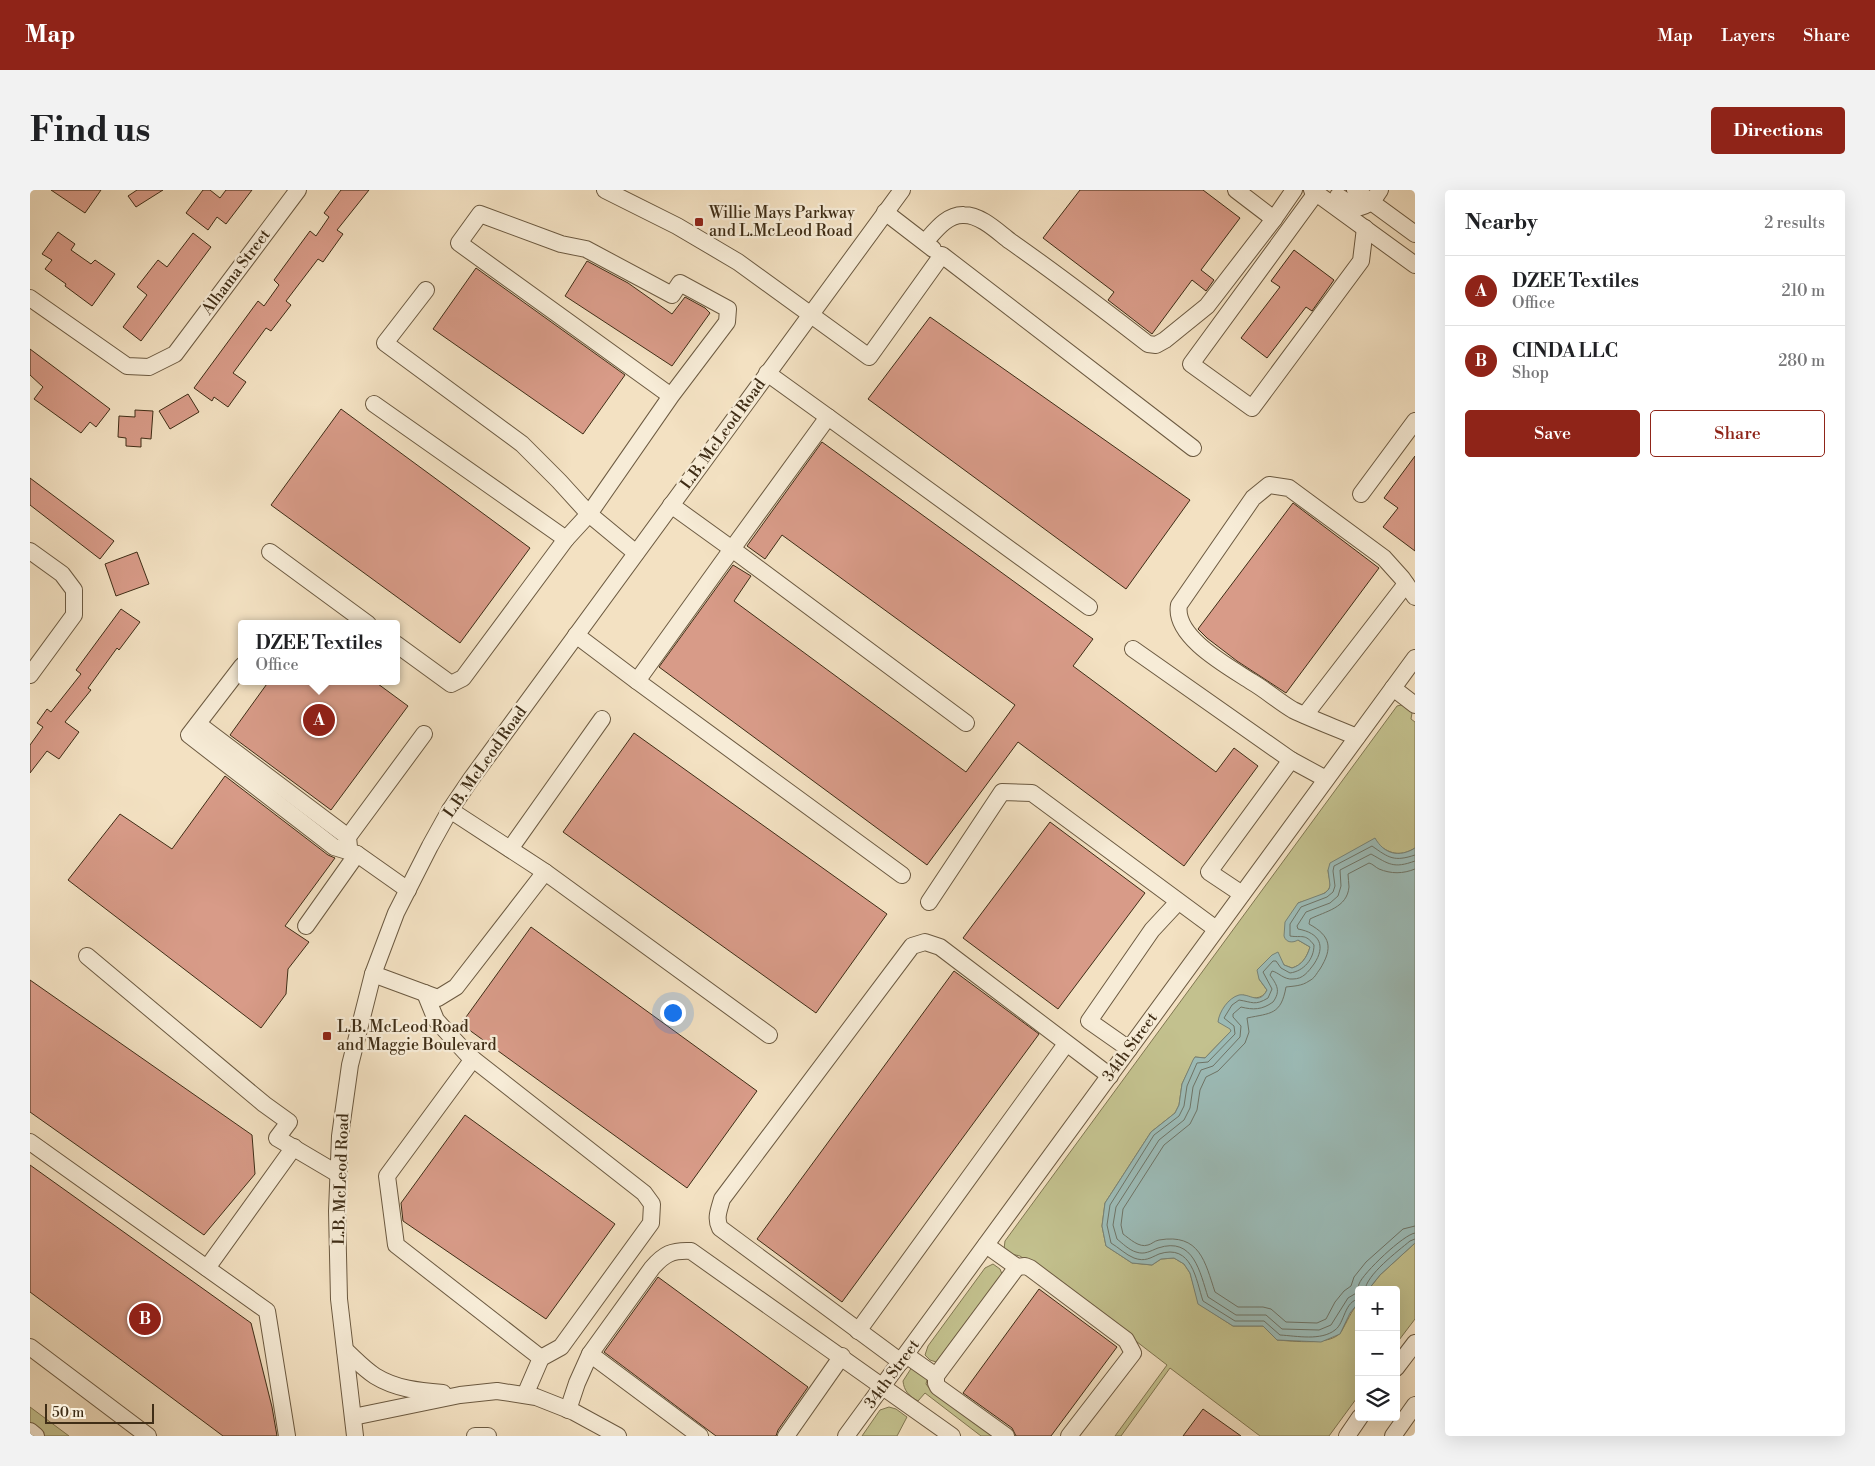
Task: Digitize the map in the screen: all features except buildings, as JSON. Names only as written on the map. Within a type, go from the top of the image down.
[{"type":"street","name":"Alhama Street","points":[[30,298],[127,366],[149,367],[175,354],[298,190]]},
{"type":"street","points":[[605,190],[677,226],[738,262],[869,357],[942,255]]},
{"type":"street","name":"L.B. McLeod Road","points":[[355,1436],[339,1299],[338,1174],[340,1136],[350,1065],[373,974],[396,913],[450,810],[902,190]]},
{"type":"street","points":[[1236,190],[1274,219]]},
{"type":"street","points":[[925,242],[944,222],[963,214],[972,216],[985,223],[1055,273],[1148,344],[1156,345],[1185,325],[1207,306],[1294,190]]},
{"type":"street","points":[[1356,190],[1376,196],[1415,234]]},
{"type":"street","points":[[1320,191],[1356,208],[1366,207],[1376,196]]},
{"type":"street","points":[[1320,191],[1365,228],[1415,265]]},
{"type":"street","points":[[1320,191],[1192,364],[1252,408],[1361,261],[1365,228]]},
{"type":"street","points":[[885,212],[1193,448]]},
{"type":"street","points":[[400,647],[450,684],[463,678],[566,539],[589,514],[671,396],[727,322],[728,309],[680,283],[672,295],[586,250],[561,244],[480,214],[459,243],[671,396]]},
{"type":"street","points":[[426,290],[385,343],[522,444],[589,514],[636,554]]},
{"type":"street","points":[[767,373],[1090,607]]},
{"type":"street","points":[[374,404],[566,539]]},
{"type":"street","points":[[636,680],[828,417]]},
{"type":"street","points":[[1362,494],[1415,421]]},
{"type":"street","points":[[1306,715],[1410,591],[1384,558],[1289,488],[1268,485],[1253,498],[1178,605],[1177,613],[1180,622],[1195,641],[1222,664],[1292,709],[1357,737]]},
{"type":"street","points":[[672,505],[966,723]]},
{"type":"street","points":[[30,551],[62,574],[74,590],[74,615],[30,675]]},
{"type":"street","points":[[270,552],[363,620]]},
{"type":"street","points":[[576,635],[902,875]]},
{"type":"street","points":[[1133,649],[1291,760],[1326,779]]},
{"type":"street","name":"34th Street","points":[[846,1436],[1415,658]]},
{"type":"street","points":[[238,671],[189,735],[334,847],[351,848],[408,890]]},
{"type":"street","points":[[1393,688],[1415,705]]},
{"type":"street","points":[[510,849],[602,719]]},
{"type":"street","points":[[306,926],[351,848],[424,734]]},
{"type":"street","points":[[1242,894],[1210,872],[1291,760]]},
{"type":"street","points":[[929,902],[1002,792],[1032,793],[1216,929]]},
{"type":"street","points":[[450,810],[545,872],[769,1035]]},
{"type":"street","points":[[373,974],[438,998],[456,987],[545,872]]},
{"type":"street","points":[[1129,1049],[1089,1021],[1152,930],[1178,902]]},
{"type":"street","points":[[936,1376],[903,1359],[858,1331],[720,1228],[717,1222],[717,1215],[722,1200],[912,946],[924,942],[940,947],[1110,1076]]},
{"type":"street","points":[[87,956],[288,1122],[277,1138],[338,1174]]},
{"type":"street","points":[[426,993],[436,1020],[473,1059],[644,1193],[652,1204],[651,1223],[561,1347],[541,1358],[525,1396]]},
{"type":"street","points":[[858,1331],[1066,1044]]},
{"type":"street","points":[[473,1059],[386,1176],[396,1245],[541,1358]]},
{"type":"street","points":[[30,1142],[267,1311],[286,1436]]},
{"type":"street","points":[[207,1268],[294,1147]]},
{"type":"street","points":[[986,1245],[1017,1267],[1025,1266],[1030,1268],[1126,1340],[1130,1345],[1133,1353],[1069,1436]]},
{"type":"street","points":[[568,1410],[590,1354],[652,1268],[660,1259],[679,1250],[691,1251],[842,1356],[952,1436]]},
{"type":"street","points":[[1006,1436],[938,1387],[936,1376],[1017,1267]]},
{"type":"street","points":[[30,1347],[148,1436]]},
{"type":"street","points":[[1400,1364],[1413,1349]]},
{"type":"street","points":[[345,1350],[374,1375],[390,1384],[415,1391],[460,1395]]},
{"type":"street","points":[[590,1354],[700,1436]]},
{"type":"street","points":[[786,1436],[842,1356]]},
{"type":"street","points":[[353,1417],[460,1395],[497,1391],[536,1397],[568,1410],[618,1436]]},
{"type":"street","points":[[1393,1436],[1415,1405]]},
{"type":"street","points":[[1346,1436],[1357,1421]]},
{"type":"street","points":[[30,1431],[36,1436]]},
{"type":"street","points":[[475,1436],[488,1436]]},
{"type":"shaded area","points":[[1397,706],[1406,706],[1412,713],[1411,719],[1415,722],[1415,848],[1397,853],[1388,851],[1379,845],[1328,870],[1330,884],[1328,889],[1321,895],[1298,903],[1298,940],[1310,947],[1306,957],[1299,965],[1292,968],[1284,965],[1279,958],[1259,979],[1267,990],[1265,993],[1256,998],[1243,995],[1231,1031],[1205,1058],[1195,1057],[1182,1084],[1179,1105],[1175,1113],[1151,1132],[1105,1203],[1102,1226],[1106,1246],[1132,1263],[1152,1265],[1161,1259],[1174,1258],[1184,1264],[1190,1273],[1199,1304],[1233,1326],[1263,1326],[1277,1340],[1321,1341],[1336,1336],[1341,1332],[1355,1308],[1355,1400],[1329,1436],[1260,1436],[1170,1368],[1121,1436],[1115,1436],[1167,1365],[1020,1256],[1011,1254],[1004,1249],[1005,1241]]},
{"type":"shaded area","points":[[1415,1243],[1415,1319],[1400,1339],[1400,1286],[1371,1286],[1380,1275]]},
{"type":"shaded area","points":[[993,1264],[1000,1269],[1002,1274],[936,1362],[930,1360],[925,1355],[928,1346],[985,1268]]},
{"type":"shaded area","points":[[912,1367],[928,1376],[926,1384],[930,1389],[994,1436],[981,1436],[925,1393],[918,1401],[912,1397],[906,1390],[903,1381]]},
{"type":"shaded area","points":[[30,1407],[69,1436],[30,1436]]},
{"type":"shaded area","points":[[889,1407],[896,1409],[907,1417],[897,1436],[862,1436],[880,1410]]},
{"type":"water","points":[[1375,838],[1383,848],[1392,853],[1403,853],[1415,848],[1415,1243],[1380,1275],[1371,1286],[1355,1286],[1355,1307],[1340,1334],[1321,1342],[1277,1340],[1263,1326],[1233,1326],[1198,1304],[1190,1273],[1184,1264],[1174,1258],[1161,1259],[1152,1265],[1132,1263],[1106,1246],[1102,1226],[1105,1203],[1151,1132],[1175,1113],[1179,1105],[1182,1084],[1193,1060],[1195,1057],[1205,1058],[1231,1031],[1218,1022],[1225,1006],[1231,999],[1239,995],[1258,998],[1264,995],[1267,990],[1259,979],[1257,970],[1272,955],[1278,952],[1284,965],[1292,968],[1299,965],[1306,957],[1310,947],[1298,940],[1292,942],[1285,938],[1285,922],[1298,903],[1325,893],[1329,889],[1328,870],[1330,863]]},
{"type":"place","name":"Willie Mays Parkway and L.McLeod Road","points":[[699,222]]},
{"type":"place","name":"DZEE Textiles","points":[[319,720]]},
{"type":"place","name":"L.B. McLeod Road and Maggie Boulevard","points":[[327,1036]]},
{"type":"place","name":"CINDA LLC","points":[[145,1319]]}]
